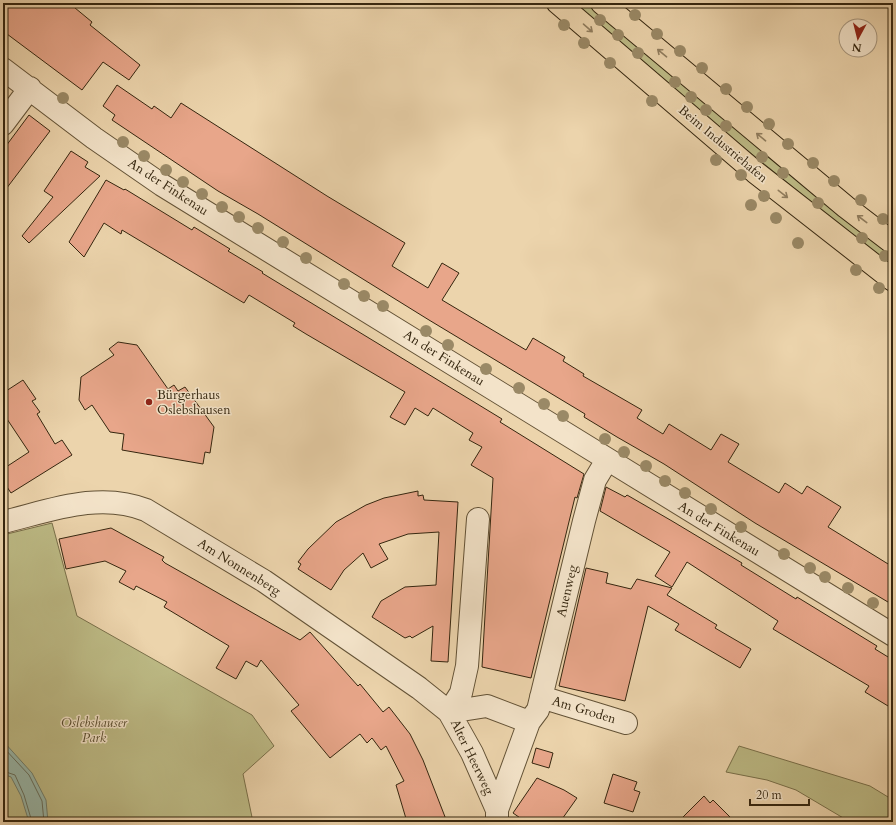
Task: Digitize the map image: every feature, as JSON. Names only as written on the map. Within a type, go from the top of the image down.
[{"type":"main road","name":"Beim Industriehafen","points":[[558,3],[756,172],[893,280]]},
{"type":"main road","points":[[602,3],[846,207],[893,243]]},
{"type":"street","name":"An der Finkenau","points":[[3,68],[94,138],[162,185],[893,635]]},
{"type":"street","points":[[3,124],[30,88]]},
{"type":"street","name":"Auenweg","points":[[529,722],[538,710],[595,480],[607,460]]},
{"type":"street","name":"Am Nonnenberg","points":[[3,522],[65,506],[94,502],[117,502],[131,504],[146,510],[264,582],[419,688],[449,712]]},
{"type":"street","points":[[449,712],[461,693],[467,666],[478,519]]},
{"type":"street","name":"Am Groden","points":[[542,693],[626,723]]},
{"type":"street","name":"Alter Heerweg","points":[[487,706],[529,722],[497,816],[472,754],[449,712],[487,706]]},
{"type":"green space","points":[[574,3],[587,3],[817,196],[893,256],[893,268],[737,142]]},
{"type":"green space","name":"Oslebshauser Park","points":[[52,523],[77,616],[252,715],[274,746],[243,774],[253,822],[3,822],[3,535]]},
{"type":"green space","points":[[739,746],[870,786],[893,800],[893,822],[850,822],[796,790],[767,780],[726,772]]},
{"type":"water","points":[[3,741],[32,773],[46,800],[48,822],[29,822],[21,796],[11,777],[3,774]]},
{"type":"building","points":[[3,3],[69,3],[92,22],[90,25],[140,65],[129,80],[103,62],[82,90],[3,31]]},
{"type":"building","points":[[117,85],[152,109],[154,106],[171,118],[181,103],[327,196],[405,243],[392,266],[428,288],[442,263],[459,273],[442,300],[526,350],[533,338],[565,357],[563,361],[584,374],[583,376],[642,410],[637,418],[663,434],[669,424],[711,450],[721,434],[739,444],[728,462],[779,493],[785,483],[802,494],[807,486],[841,507],[828,527],[893,567],[893,605],[755,523],[664,464],[584,417],[585,414],[218,191],[112,120],[115,115],[103,106]]},
{"type":"building","points":[[29,115],[50,131],[3,193],[3,150]]},
{"type":"building","points":[[71,151],[88,162],[85,167],[100,176],[29,243],[22,236],[53,197],[44,191]]},
{"type":"building","points":[[106,180],[124,190],[125,189],[192,230],[194,227],[230,249],[228,251],[263,272],[262,273],[502,419],[500,422],[584,474],[577,498],[575,497],[531,678],[482,667],[493,478],[471,465],[482,447],[469,440],[473,433],[433,408],[428,416],[415,408],[405,425],[390,417],[405,392],[293,326],[295,323],[249,295],[244,303],[122,230],[121,234],[104,223],[84,257],[69,242]]},
{"type":"building","name":"Bürgerhaus Oslebshausen","points":[[118,342],[137,345],[168,389],[174,385],[178,391],[185,387],[214,427],[210,453],[205,452],[203,464],[122,450],[124,434],[110,432],[92,405],[85,410],[79,400],[81,377],[114,355],[109,349]]},
{"type":"building","points":[[23,380],[36,399],[32,401],[40,412],[37,414],[55,444],[62,440],[72,455],[11,493],[7,487],[3,488],[3,469],[29,452],[3,413],[3,393]]},
{"type":"building","points":[[606,487],[625,497],[627,495],[672,521],[742,563],[741,565],[796,599],[797,597],[877,646],[875,649],[893,660],[893,709],[865,692],[869,686],[773,629],[778,621],[687,562],[672,587],[655,576],[670,552],[600,511]]},
{"type":"building","points":[[418,491],[418,496],[423,495],[424,500],[458,502],[448,662],[431,661],[433,626],[412,638],[410,636],[405,638],[372,617],[381,601],[405,587],[436,585],[439,532],[408,534],[379,544],[388,559],[371,568],[363,553],[344,570],[331,590],[298,569],[301,564],[298,562],[308,549],[336,522],[366,505],[384,498]]},
{"type":"building","points":[[111,528],[164,557],[162,560],[165,563],[300,640],[310,632],[358,686],[360,684],[383,712],[389,707],[410,734],[423,760],[447,822],[407,822],[396,785],[404,781],[386,746],[381,750],[372,738],[367,743],[360,734],[330,758],[291,711],[299,705],[261,660],[257,667],[246,661],[236,679],[216,668],[229,646],[164,607],[167,602],[136,586],[134,590],[119,582],[126,571],[105,561],[66,569],[59,539]]},
{"type":"building","points":[[586,568],[608,573],[606,583],[631,589],[637,579],[672,588],[667,595],[717,625],[715,628],[751,649],[740,668],[675,630],[679,624],[648,606],[625,701],[559,686]]},
{"type":"building","points":[[536,748],[553,753],[549,768],[532,763]]},
{"type":"building","points":[[613,774],[637,782],[634,790],[640,792],[633,812],[604,803]]},
{"type":"building","points":[[537,778],[564,790],[577,798],[560,822],[526,822],[513,813]]},
{"type":"building","points":[[704,796],[710,803],[713,800],[735,822],[678,822]]},
{"type":"place","name":"Bürgerhaus Oslebshausen","points":[[149,402]]}]
